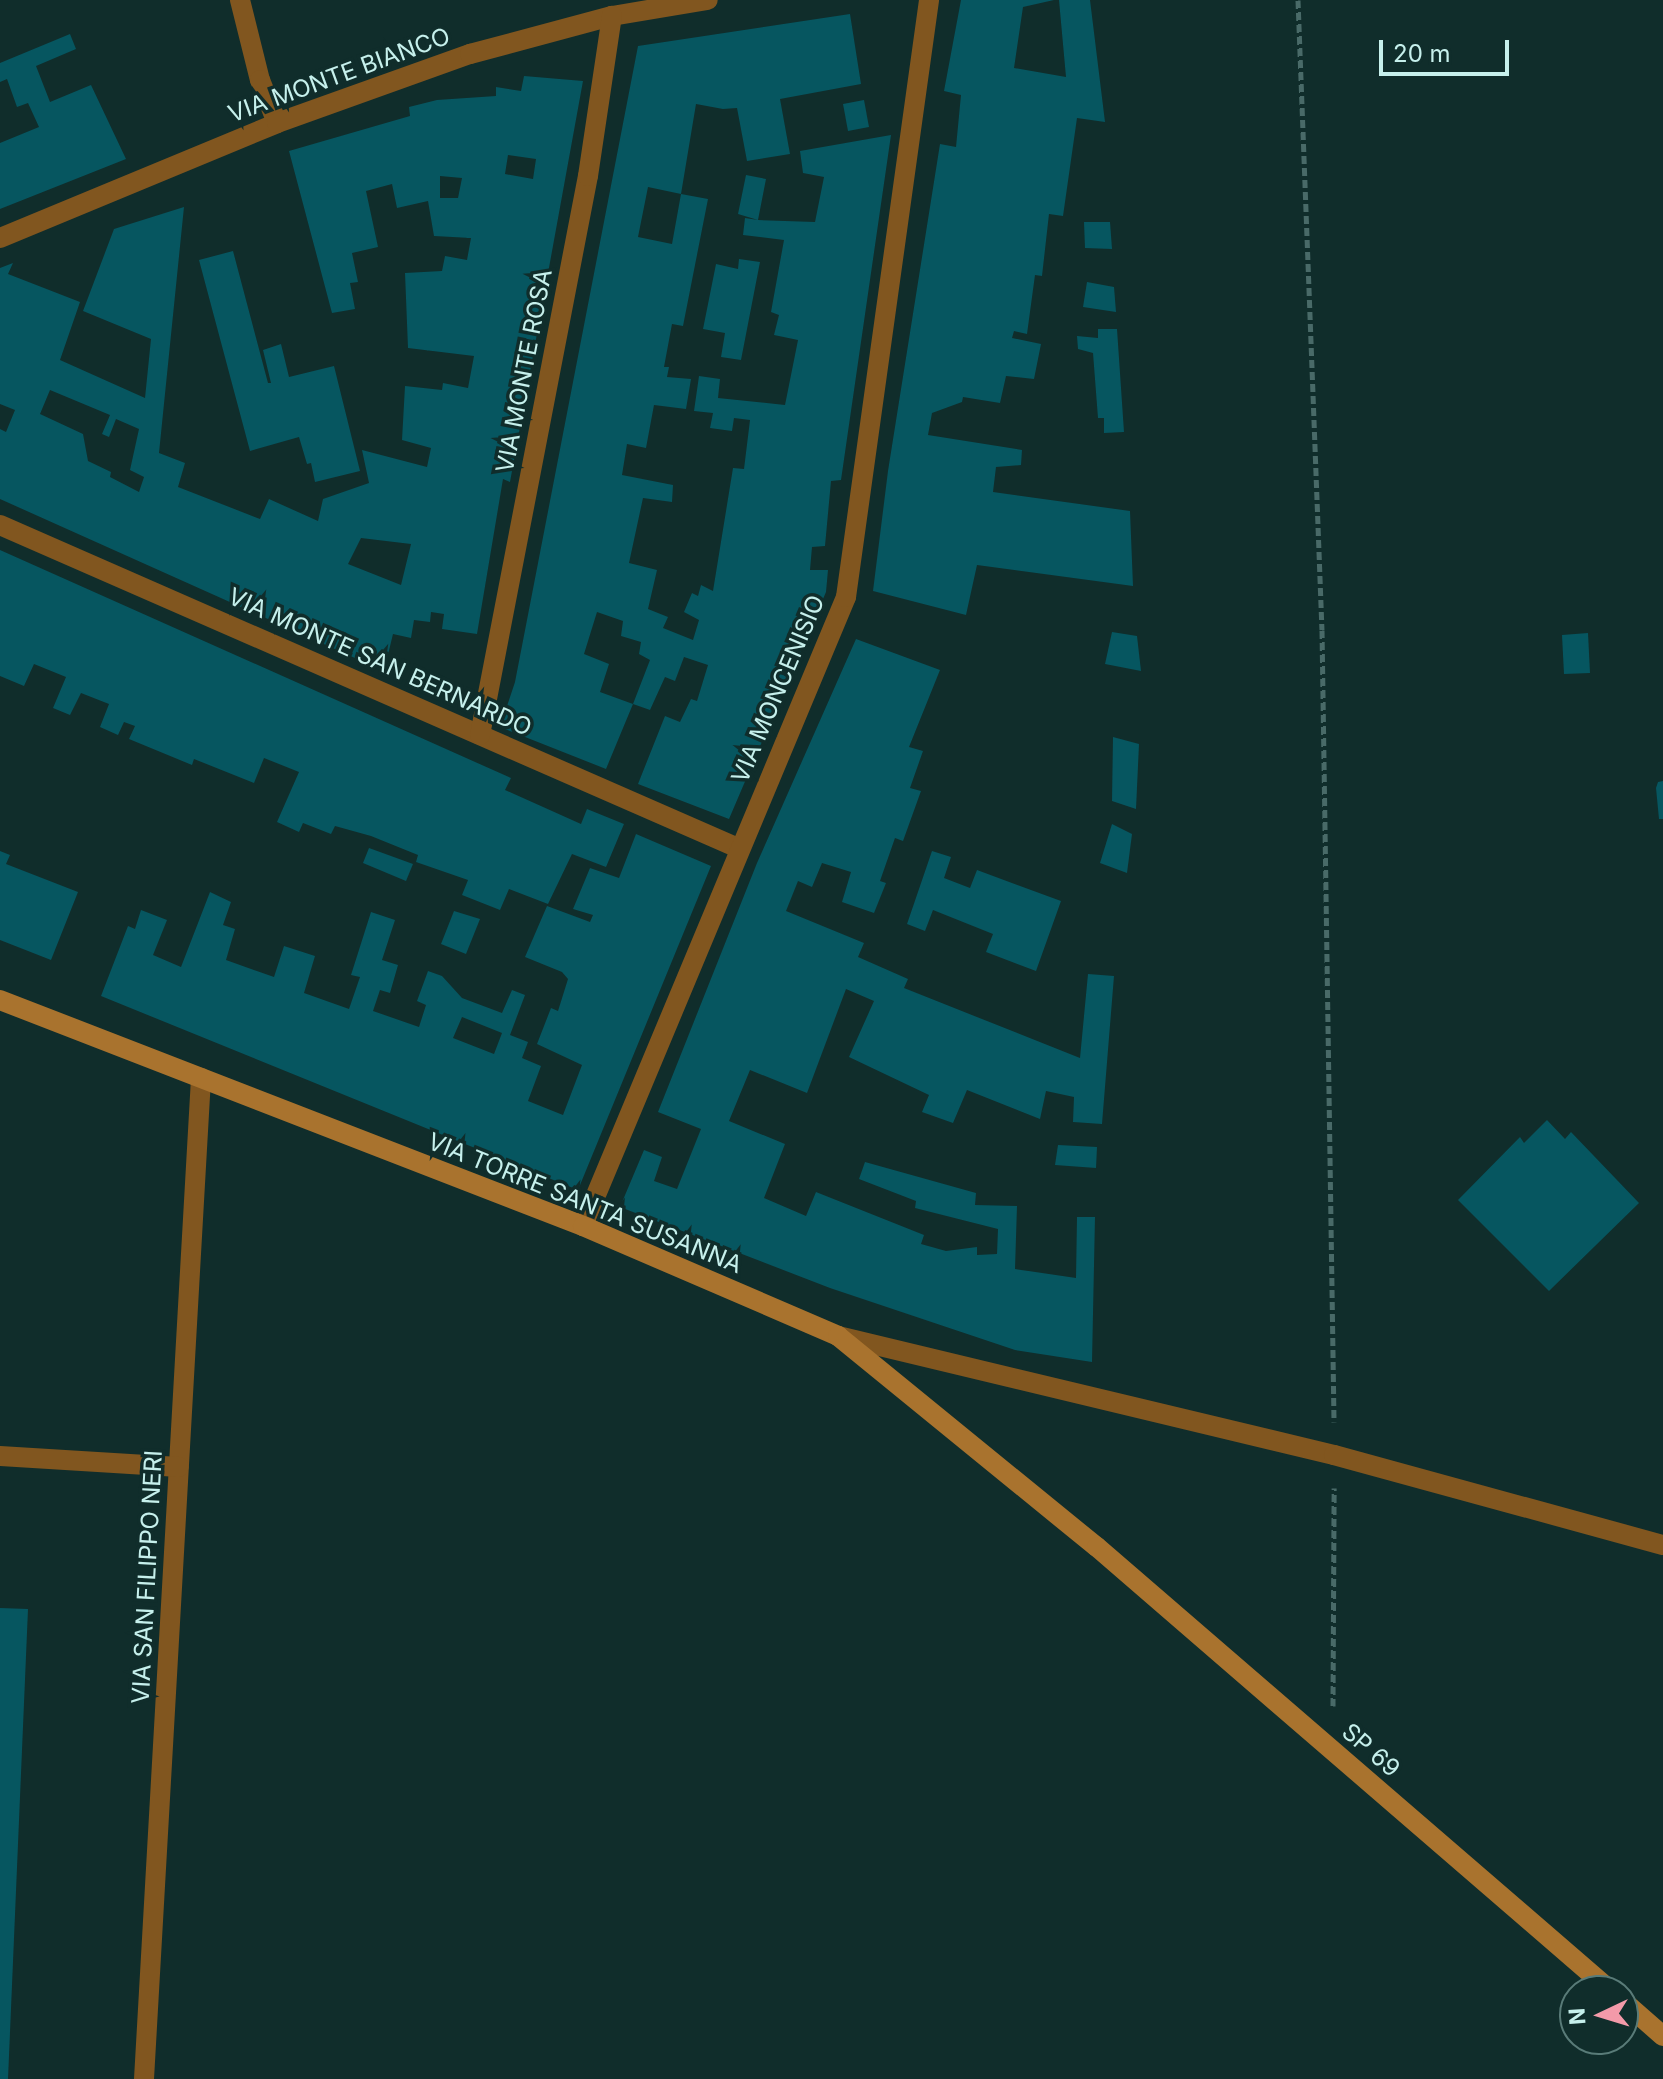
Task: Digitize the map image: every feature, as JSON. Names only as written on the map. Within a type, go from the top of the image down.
[{"type":"main road","name":"VIA TORRE SANTA SUSANNA","points":[[0,1000],[583,1226],[838,1336],[1097,1547]]},
{"type":"main road","name":"SP 69","points":[[1097,1547],[1592,1975]]},
{"type":"main road","points":[[1639,2015],[1663,2036]]},
{"type":"street","points":[[240,0],[260,80],[277,123]]},
{"type":"street","name":"VIA MONTE BIANCO","points":[[0,238],[277,123],[470,54],[612,16],[708,0]]},
{"type":"street","name":"VIA MONCENISIO","points":[[583,1226],[738,848],[846,597],[929,0]]},
{"type":"street","name":"VIA MONTE ROSA","points":[[480,735],[588,176],[612,16]]},
{"type":"street","name":"VIA MONTE SAN BERNARDO","points":[[0,525],[738,848]]},
{"type":"street","name":"VIA SAN FILIPPO NERI","points":[[144,2079],[201,1078]]},
{"type":"street","points":[[838,1336],[1334,1455],[1663,1545]]},
{"type":"street","points":[[0,1456],[179,1467]]},
{"type":"path","points":[[1298,0],[1322,630],[1334,1455],[1332,1751]]},
{"type":"building","points":[[961,0],[1054,0],[1023,7],[1014,68],[1066,77],[1059,0],[1090,0],[1105,122],[1077,118],[1063,216],[1049,214],[1042,276],[1035,275],[1027,334],[1014,331],[1012,338],[1041,344],[1034,379],[1006,376],[1000,403],[963,397],[962,402],[932,413],[928,435],[1022,450],[1021,465],[996,467],[993,492],[1130,511],[1133,586],[977,565],[966,615],[873,591],[888,471],[940,144],[956,147],[961,95],[944,91]]},
{"type":"building","points":[[850,14],[861,84],[780,99],[790,154],[747,161],[737,108],[696,104],[681,194],[708,199],[683,326],[672,324],[664,367],[669,367],[667,377],[691,379],[686,409],[654,405],[646,448],[627,444],[622,475],[673,485],[672,502],[643,498],[629,563],[657,570],[648,609],[668,617],[663,628],[693,640],[699,620],[684,612],[692,593],[698,596],[701,585],[713,591],[733,468],[744,469],[750,420],[734,418],[732,431],[710,428],[713,413],[694,411],[699,376],[720,379],[718,398],[785,405],[798,340],[774,335],[779,315],[771,312],[784,240],[743,235],[745,218],[815,222],[824,177],[803,173],[800,151],[891,135],[841,480],[831,481],[825,546],[812,547],[810,570],[828,570],[826,592],[729,819],[638,784],[665,716],[680,722],[691,699],[697,701],[708,665],[684,657],[675,681],[665,677],[650,710],[633,704],[606,769],[500,727],[515,682],[638,46]],"holes":[[[648,187],[681,194],[672,244],[638,237]],[[597,612],[623,621],[621,636],[641,642],[639,654],[650,660],[633,704],[600,692],[609,664],[584,654]]]},
{"type":"building","points":[[70,34],[76,49],[36,66],[50,102],[91,85],[126,159],[0,209],[0,143],[39,127],[28,103],[17,107],[7,79],[0,82],[0,63]]},
{"type":"building","points":[[524,76],[583,81],[510,482],[503,479],[477,634],[442,629],[444,614],[431,612],[430,622],[414,620],[411,638],[393,634],[384,671],[0,499],[0,429],[6,432],[15,410],[0,404],[0,268],[13,263],[8,274],[80,302],[60,360],[145,398],[151,339],[83,311],[114,229],[184,207],[159,453],[185,463],[178,487],[260,519],[269,499],[318,521],[323,499],[369,483],[362,450],[427,467],[431,448],[402,440],[405,386],[442,390],[443,383],[468,388],[474,356],[408,348],[405,273],[442,271],[445,256],[467,260],[471,238],[434,236],[428,201],[397,208],[392,184],[366,191],[378,247],[352,253],[358,282],[350,283],[355,309],[332,313],[289,151],[410,116],[409,107],[437,100],[496,96],[496,87],[521,91]],"holes":[[[508,155],[536,159],[533,179],[505,174]],[[440,176],[462,178],[458,198],[440,198]],[[50,390],[110,415],[102,434],[109,437],[116,419],[139,429],[130,470],[144,477],[139,492],[110,477],[111,472],[88,461],[83,434],[40,414]],[[361,538],[411,544],[401,585],[348,564]]]},
{"type":"building","points":[[864,100],[869,127],[848,131],[843,104]]},
{"type":"building","points":[[746,175],[766,179],[758,220],[738,214]]},
{"type":"building","points":[[1084,222],[1110,222],[1112,249],[1085,248]]},
{"type":"building","points":[[233,251],[268,383],[271,383],[263,350],[281,344],[289,377],[334,366],[360,471],[315,482],[311,463],[307,464],[299,437],[250,451],[199,260]]},
{"type":"building","points":[[739,259],[760,262],[741,360],[721,357],[725,333],[703,329],[716,264],[738,269]]},
{"type":"building","points":[[1087,282],[1114,287],[1116,312],[1083,307]]},
{"type":"building","points":[[1098,329],[1117,329],[1124,432],[1104,433],[1104,418],[1098,418],[1093,353],[1078,349],[1077,336],[1098,338]]},
{"type":"building","points":[[0,550],[511,778],[505,790],[581,824],[587,809],[624,824],[606,867],[572,854],[548,904],[509,889],[500,910],[462,895],[468,880],[416,862],[418,855],[371,836],[335,826],[331,834],[303,823],[299,832],[277,822],[299,772],[264,758],[254,783],[194,759],[192,765],[129,739],[135,726],[124,722],[118,735],[100,727],[109,704],[81,693],[70,715],[53,708],[66,677],[34,664],[24,686],[0,676]]},
{"type":"building","points":[[1112,632],[1137,636],[1141,671],[1105,664]]},
{"type":"building","points":[[1588,633],[1590,673],[1564,674],[1562,635]]},
{"type":"building","points":[[856,639],[940,670],[909,747],[923,751],[910,788],[921,791],[903,841],[895,838],[880,881],[886,883],[874,913],[842,902],[851,872],[822,863],[812,887],[798,881],[786,911],[864,943],[858,957],[908,979],[904,988],[1080,1058],[1088,974],[1114,976],[1102,1124],[1073,1122],[1074,1097],[1046,1091],[1040,1119],[967,1090],[953,1123],[922,1112],[929,1095],[849,1057],[874,1001],[846,989],[807,1093],[750,1070],[729,1121],[785,1144],[764,1198],[806,1216],[816,1192],[924,1235],[921,1244],[946,1251],[977,1247],[977,1255],[997,1254],[998,1229],[915,1208],[916,1201],[859,1179],[865,1162],[976,1193],[975,1205],[1017,1206],[1015,1269],[1076,1278],[1077,1217],[1095,1217],[1092,1362],[1015,1350],[830,1288],[620,1207],[644,1150],[662,1157],[654,1181],[677,1189],[701,1129],[658,1112],[757,863]]},
{"type":"building","points":[[1113,737],[1139,744],[1136,809],[1112,801]]},
{"type":"building","points":[[1663,781],[1663,819],[1659,819],[1656,788],[1658,782]]},
{"type":"building","points":[[1112,824],[1132,834],[1127,873],[1100,863]]},
{"type":"building","points":[[636,834],[711,866],[578,1190],[101,996],[128,926],[135,929],[141,910],[167,920],[153,955],[181,967],[210,892],[231,902],[223,925],[235,929],[226,960],[274,977],[284,946],[315,956],[304,993],[349,1009],[360,977],[351,975],[371,912],[395,920],[382,960],[398,965],[390,993],[380,990],[373,1011],[419,1027],[426,1005],[417,1001],[428,971],[442,976],[462,998],[502,1013],[512,990],[525,995],[510,1035],[528,1042],[522,1058],[541,1066],[528,1101],[563,1115],[582,1065],[537,1044],[551,1008],[558,1011],[568,979],[562,972],[525,957],[547,906],[590,922],[593,915],[573,909],[590,868],[619,878]],"holes":[[[462,1017],[502,1033],[494,1054],[453,1038]]]},
{"type":"building","points":[[369,848],[413,864],[406,881],[363,863]]},
{"type":"building","points":[[0,851],[10,855],[6,864],[78,892],[51,960],[0,940]]},
{"type":"building","points":[[932,851],[951,857],[944,878],[970,888],[977,870],[1061,901],[1036,971],[986,952],[993,934],[933,910],[925,931],[907,924]]},
{"type":"building","points":[[454,911],[480,919],[466,954],[441,944]]},
{"type":"building","points":[[1547,1120],[1565,1139],[1571,1132],[1639,1203],[1549,1291],[1458,1200],[1520,1137],[1524,1143]]},
{"type":"building","points":[[1058,1145],[1097,1147],[1096,1168],[1055,1165]]},
{"type":"building","points":[[0,1608],[28,1609],[8,2079],[0,2079]]}]
